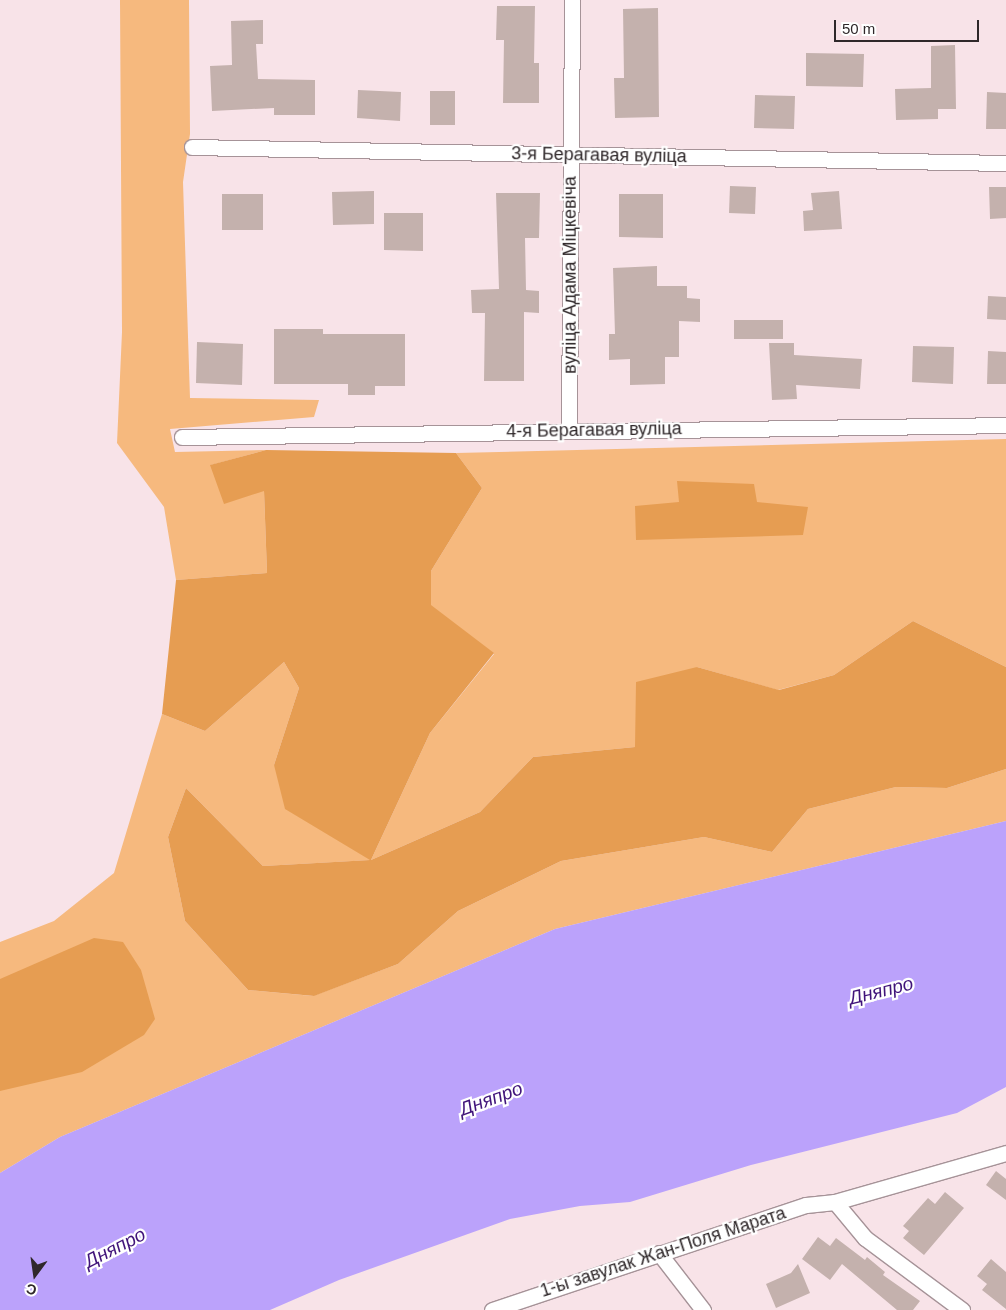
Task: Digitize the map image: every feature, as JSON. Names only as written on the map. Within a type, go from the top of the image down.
[{"type":"street","name":"вуліца Адама Міцкевіча","points":[[569,430],[572,0]]},
{"type":"street","name":"3-я Берагавая вуліца","points":[[192,147],[1006,163]]},
{"type":"street","name":"4-я Берагавая вуліца","points":[[182,437],[569,430],[1006,426]]},
{"type":"street","name":"1-ы завулак Жан-Поля Марата","points":[[492,1310],[806,1205],[835,1202],[1006,1153]]},
{"type":"street","points":[[835,1202],[865,1238],[962,1310]]},
{"type":"street","points":[[659,1253],[703,1310]]},
{"type":"shaded area","points":[[120,0],[189,0],[190,134],[183,182],[190,398],[319,400],[314,417],[170,429],[175,452],[266,450],[211,465],[264,491],[267,573],[176,580],[164,507],[117,443],[122,332]]},
{"type":"shaded area","points":[[1006,439],[1006,667],[913,621],[834,675],[778,690],[697,667],[635,747],[533,757],[480,812],[371,860],[430,733],[494,654],[431,606],[431,571],[482,488],[456,453]]},
{"type":"shaded area","points":[[266,450],[456,453],[482,488],[431,571],[431,605],[494,653],[430,733],[371,860],[480,812],[533,757],[635,747],[636,682],[697,667],[779,690],[834,675],[913,621],[1006,667],[1006,769],[947,788],[896,787],[808,809],[772,852],[704,837],[561,861],[458,911],[398,964],[314,996],[248,990],[185,921],[168,837],[186,788],[263,866],[370,860],[285,809],[274,765],[299,688],[284,662],[205,731],[162,714],[176,580],[267,573],[264,491],[224,504],[210,465]]},
{"type":"shaded area","points":[[677,481],[754,484],[757,502],[808,507],[803,535],[636,540],[635,506],[679,502]]},
{"type":"shaded area","points":[[284,662],[299,688],[274,765],[371,860],[263,866],[186,788],[168,837],[185,921],[248,990],[313,996],[398,964],[458,911],[561,861],[704,837],[772,852],[808,809],[896,787],[947,788],[1006,769],[1006,821],[555,929],[60,1137],[0,1173],[0,942],[54,921],[114,873],[162,714],[205,731]]},
{"type":"shaded area","points":[[94,938],[123,942],[141,970],[155,1019],[144,1035],[82,1072],[0,1091],[0,979]]},
{"type":"water","name":"Дняпро","points":[[1006,821],[1006,1087],[957,1113],[751,1165],[630,1202],[580,1206],[510,1219],[339,1280],[270,1310],[0,1310],[0,1173],[60,1137],[555,929]]},
{"type":"building","points":[[497,6],[535,6],[534,63],[539,63],[539,103],[503,103],[504,40],[496,40]]},
{"type":"building","points":[[658,8],[659,117],[615,118],[614,78],[624,78],[623,9]]},
{"type":"building","points":[[263,20],[263,44],[256,44],[258,79],[315,80],[315,115],[274,115],[274,108],[212,111],[210,66],[232,65],[231,21]]},
{"type":"building","points":[[955,45],[956,109],[938,109],[938,119],[896,120],[895,89],[931,88],[931,46]]},
{"type":"building","points":[[806,53],[864,54],[863,87],[806,86]]},
{"type":"building","points":[[358,90],[401,92],[400,121],[357,118]]},
{"type":"building","points":[[430,91],[455,91],[455,125],[430,125]]},
{"type":"building","points":[[987,92],[1006,93],[1006,129],[986,129]]},
{"type":"building","points":[[755,95],[795,96],[794,129],[754,128]]},
{"type":"building","points":[[730,186],[756,187],[755,214],[729,213]]},
{"type":"building","points":[[989,187],[1006,187],[1006,218],[990,219]]},
{"type":"building","points":[[374,191],[374,224],[333,225],[332,192]]},
{"type":"building","points":[[839,191],[842,229],[804,231],[803,211],[813,210],[811,193]]},
{"type":"building","points":[[496,193],[540,193],[539,238],[525,238],[526,290],[539,291],[539,313],[524,312],[524,381],[484,381],[485,313],[472,313],[471,290],[499,289]]},
{"type":"building","points":[[222,194],[263,194],[263,230],[222,230]]},
{"type":"building","points":[[619,194],[663,194],[663,238],[619,237]]},
{"type":"building","points":[[384,213],[423,213],[423,251],[384,250]]},
{"type":"building","points":[[657,266],[657,286],[687,286],[687,298],[700,299],[700,322],[679,321],[679,357],[665,357],[665,384],[630,385],[630,359],[609,360],[609,334],[615,334],[613,268]]},
{"type":"building","points":[[988,296],[1006,297],[1006,320],[987,319]]},
{"type":"building","points":[[734,320],[783,320],[783,339],[734,339]]},
{"type":"building","points":[[274,329],[323,329],[323,334],[405,334],[405,386],[375,386],[375,395],[348,395],[348,384],[274,384]]},
{"type":"building","points":[[197,342],[243,344],[242,385],[196,383]]},
{"type":"building","points":[[769,343],[794,343],[794,355],[862,359],[860,389],[796,385],[797,399],[772,400]]},
{"type":"building","points":[[913,346],[954,347],[953,384],[912,382]]},
{"type":"building","points":[[988,351],[1006,352],[1006,384],[987,384]]},
{"type":"building","points":[[996,1171],[1006,1179],[1006,1200],[986,1185]]},
{"type":"building","points":[[945,1192],[964,1208],[924,1255],[903,1238],[909,1231],[903,1226],[928,1198],[935,1204]]},
{"type":"building","points":[[818,1237],[830,1246],[836,1238],[865,1260],[867,1257],[885,1272],[883,1275],[920,1301],[913,1310],[897,1310],[842,1264],[830,1280],[802,1259]]},
{"type":"building","points":[[991,1259],[1006,1272],[1006,1309],[982,1290],[987,1284],[977,1276]]},
{"type":"building","points":[[798,1264],[810,1293],[776,1308],[766,1284],[791,1273]]}]
